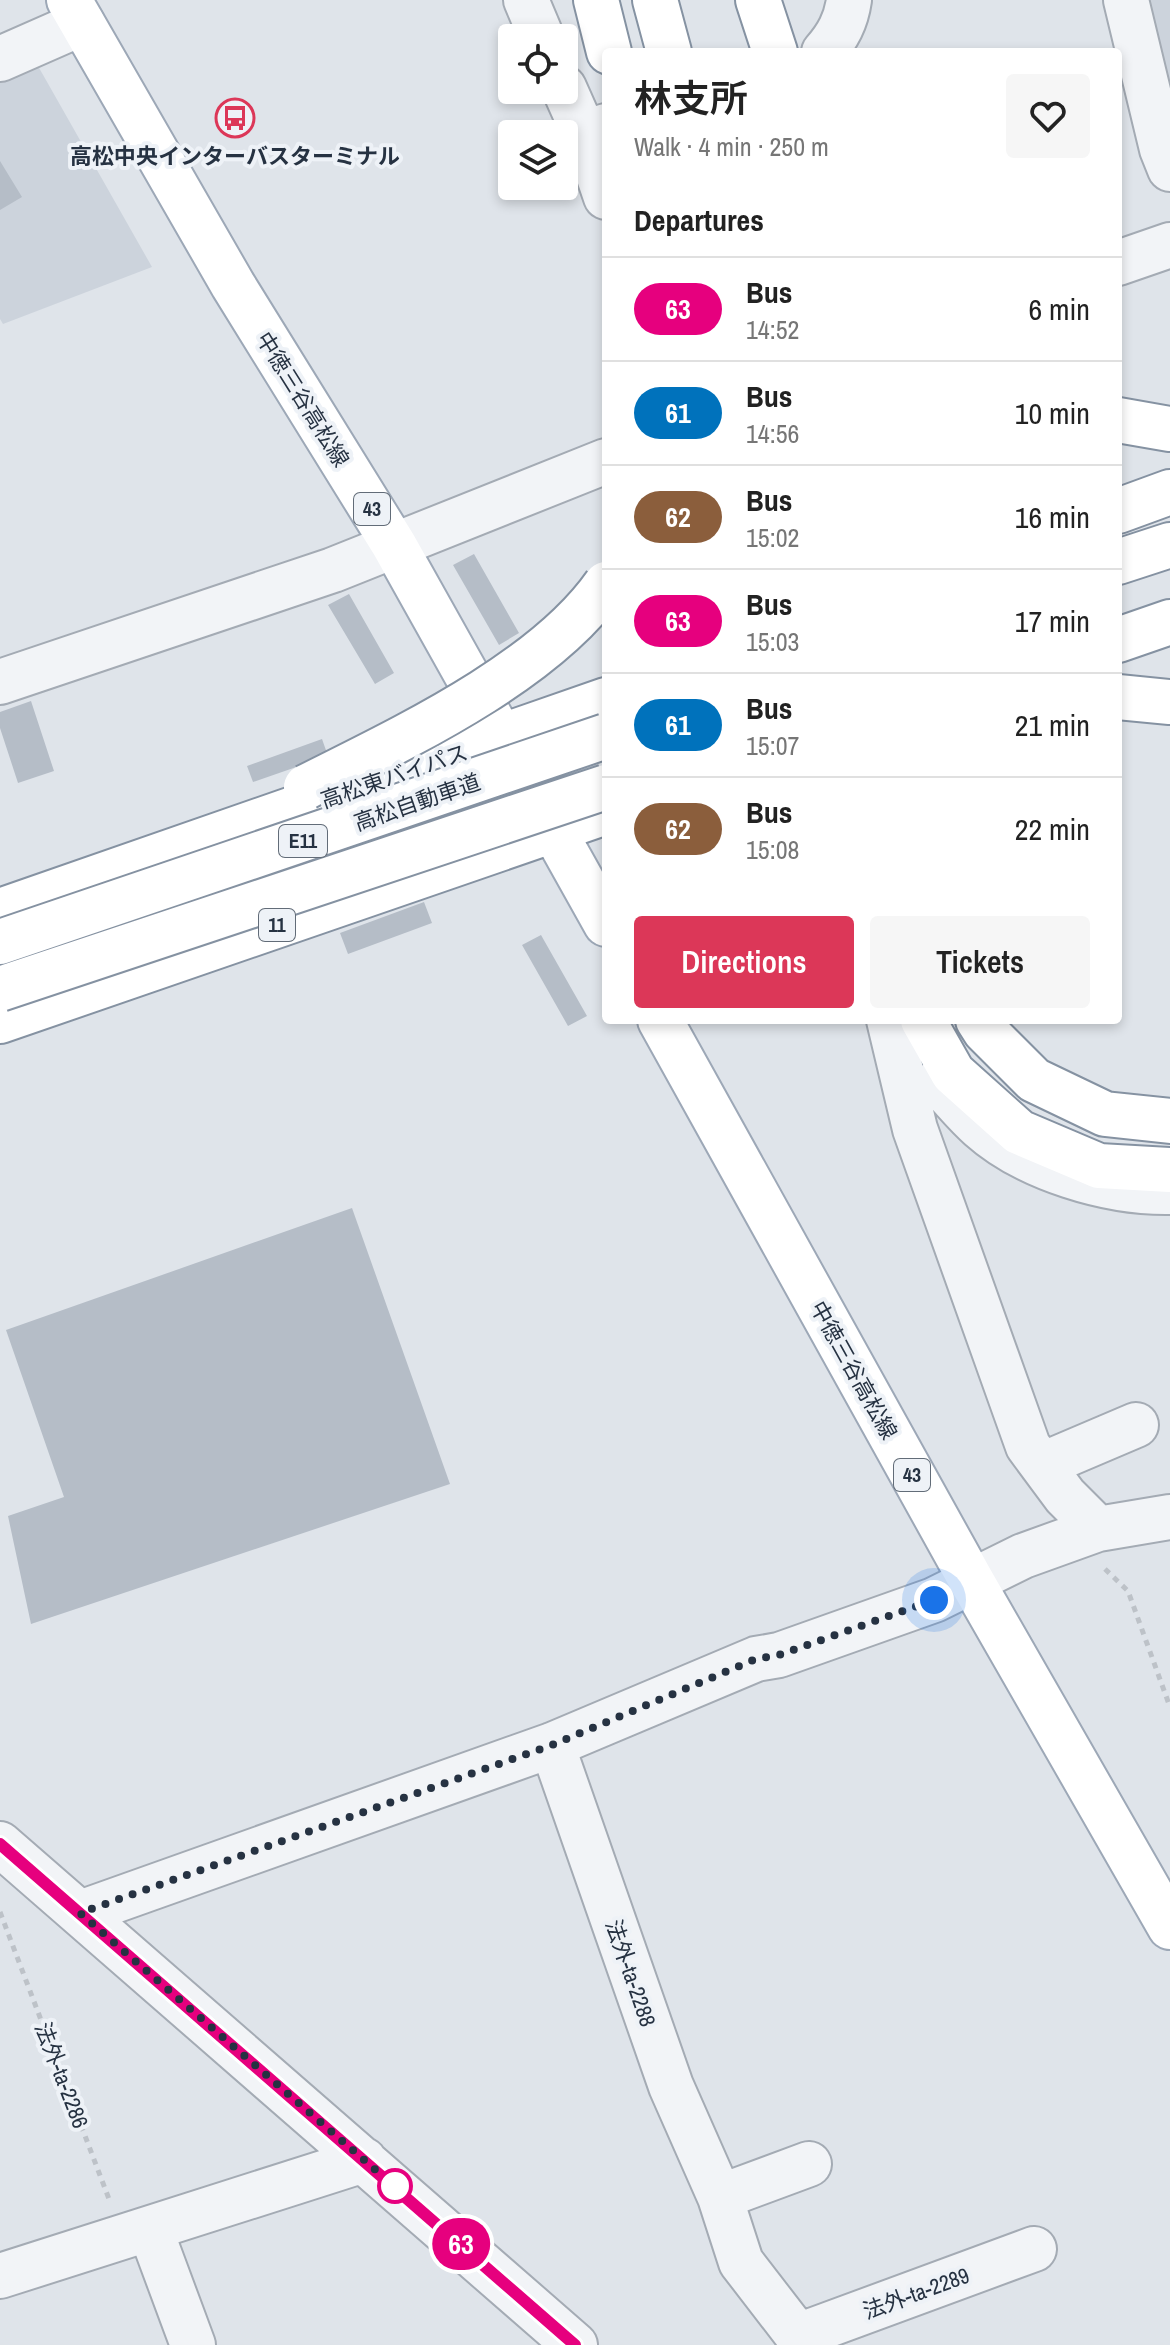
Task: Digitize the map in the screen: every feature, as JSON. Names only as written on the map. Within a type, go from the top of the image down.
[{"type":"main road","points":[[758,0],[774,48]]},
{"type":"main road","name":"中徳三谷高松線","points":[[75,12],[233,285],[394,545],[602,917]]},
{"type":"main road","points":[[672,16],[697,48]]},
{"type":"main road","points":[[1122,421],[1170,429]]},
{"type":"main road","points":[[1122,510],[1170,492]]},
{"type":"main road","points":[[1122,561],[1170,545]]},
{"type":"main road","points":[[0,910],[306,787],[432,722],[527,661],[594,602],[602,590]]},
{"type":"main road","points":[[1122,619],[1170,603]]},
{"type":"main road","points":[[1122,639],[1170,622]]},
{"type":"main road","points":[[1122,697],[1170,702]]},
{"type":"main road","name":"高松東バイパス","points":[[0,910],[602,701]]},
{"type":"main road","name":"高松自動車道","points":[[0,942],[602,737]]},
{"type":"main road","name":"高松自動車道","points":[[0,989],[602,788]]},
{"type":"main road","name":"11","points":[[0,1021],[602,813]]},
{"type":"main road","name":"中徳三谷高松線","points":[[662,1024],[971,1580],[1170,1927]]},
{"type":"main road","points":[[925,1024],[953,1073],[1019,1132],[1099,1166],[1170,1170]]},
{"type":"main road","points":[[981,1024],[1034,1080],[1105,1114],[1170,1121]]},
{"type":"street","points":[[526,0],[536,24]]},
{"type":"street","points":[[828,48],[846,16],[849,0]]},
{"type":"street","points":[[1126,0],[1162,149],[1170,169]]},
{"type":"street","points":[[0,59],[75,12]]},
{"type":"street","points":[[576,104],[595,130],[602,173]]},
{"type":"street","points":[[1122,262],[1170,245]]},
{"type":"street","points":[[2,676],[333,570],[602,463]]},
{"type":"street","points":[[891,1024],[915,1129],[1028,1446],[1065,1496],[1086,1533]]},
{"type":"street","points":[[893,1024],[924,1068],[982,1129],[1036,1162],[1081,1181],[1138,1193],[1170,1192]]},
{"type":"street","points":[[1042,1465],[1136,1425]]},
{"type":"street","points":[[80,1913],[552,1745],[756,1659],[779,1655],[934,1600],[1023,1556],[1086,1533],[1170,1517]]},
{"type":"street","name":"法外-ta-2288","points":[[552,1745],[671,2086],[720,2197],[741,2262],[799,2340]]},
{"type":"street","points":[[0,1844],[575,2345]]},
{"type":"street","points":[[0,2276],[364,2160]]},
{"type":"street","points":[[720,2197],[809,2164]]},
{"type":"street","points":[[137,2233],[193,2345]]},
{"type":"street","name":"法外-ta-2289","points":[[799,2340],[1034,2249]]},
{"type":"path","points":[[1086,1533],[1128,1591],[1170,1707]]},
{"type":"path","name":"法外-ta-2286","points":[[0,1912],[137,2233]]},
{"type":"shaded area","points":[[1131,0],[1170,0],[1170,150]]},
{"type":"shaded area","points":[[38,66],[152,267],[3,324],[0,319],[0,80]]},
{"type":"building","points":[[0,161],[22,197],[0,210]]},
{"type":"building","points":[[474,554],[519,633],[499,645],[453,565]]},
{"type":"building","points":[[349,594],[394,673],[375,684],[328,605]]},
{"type":"building","points":[[31,701],[54,771],[18,783],[0,728],[0,712]]},
{"type":"building","points":[[322,739],[328,756],[253,782],[247,766]]},
{"type":"building","points":[[424,902],[432,923],[348,954],[340,933]]},
{"type":"building","points":[[541,935],[587,1016],[568,1026],[522,945]]},
{"type":"building","points":[[352,1208],[450,1484],[31,1624],[8,1516],[64,1497],[6,1330]]},
{"type":"bus line","name":"63","points":[[0,1844],[575,2345]]},
{"type":"place","name":"高松中央インターバスターミナル","points":[[235,118]]},
{"type":"route","points":[[395,2186],[401,2192],[80,1913],[552,1745],[756,1659],[779,1655],[934,1600]]}]
